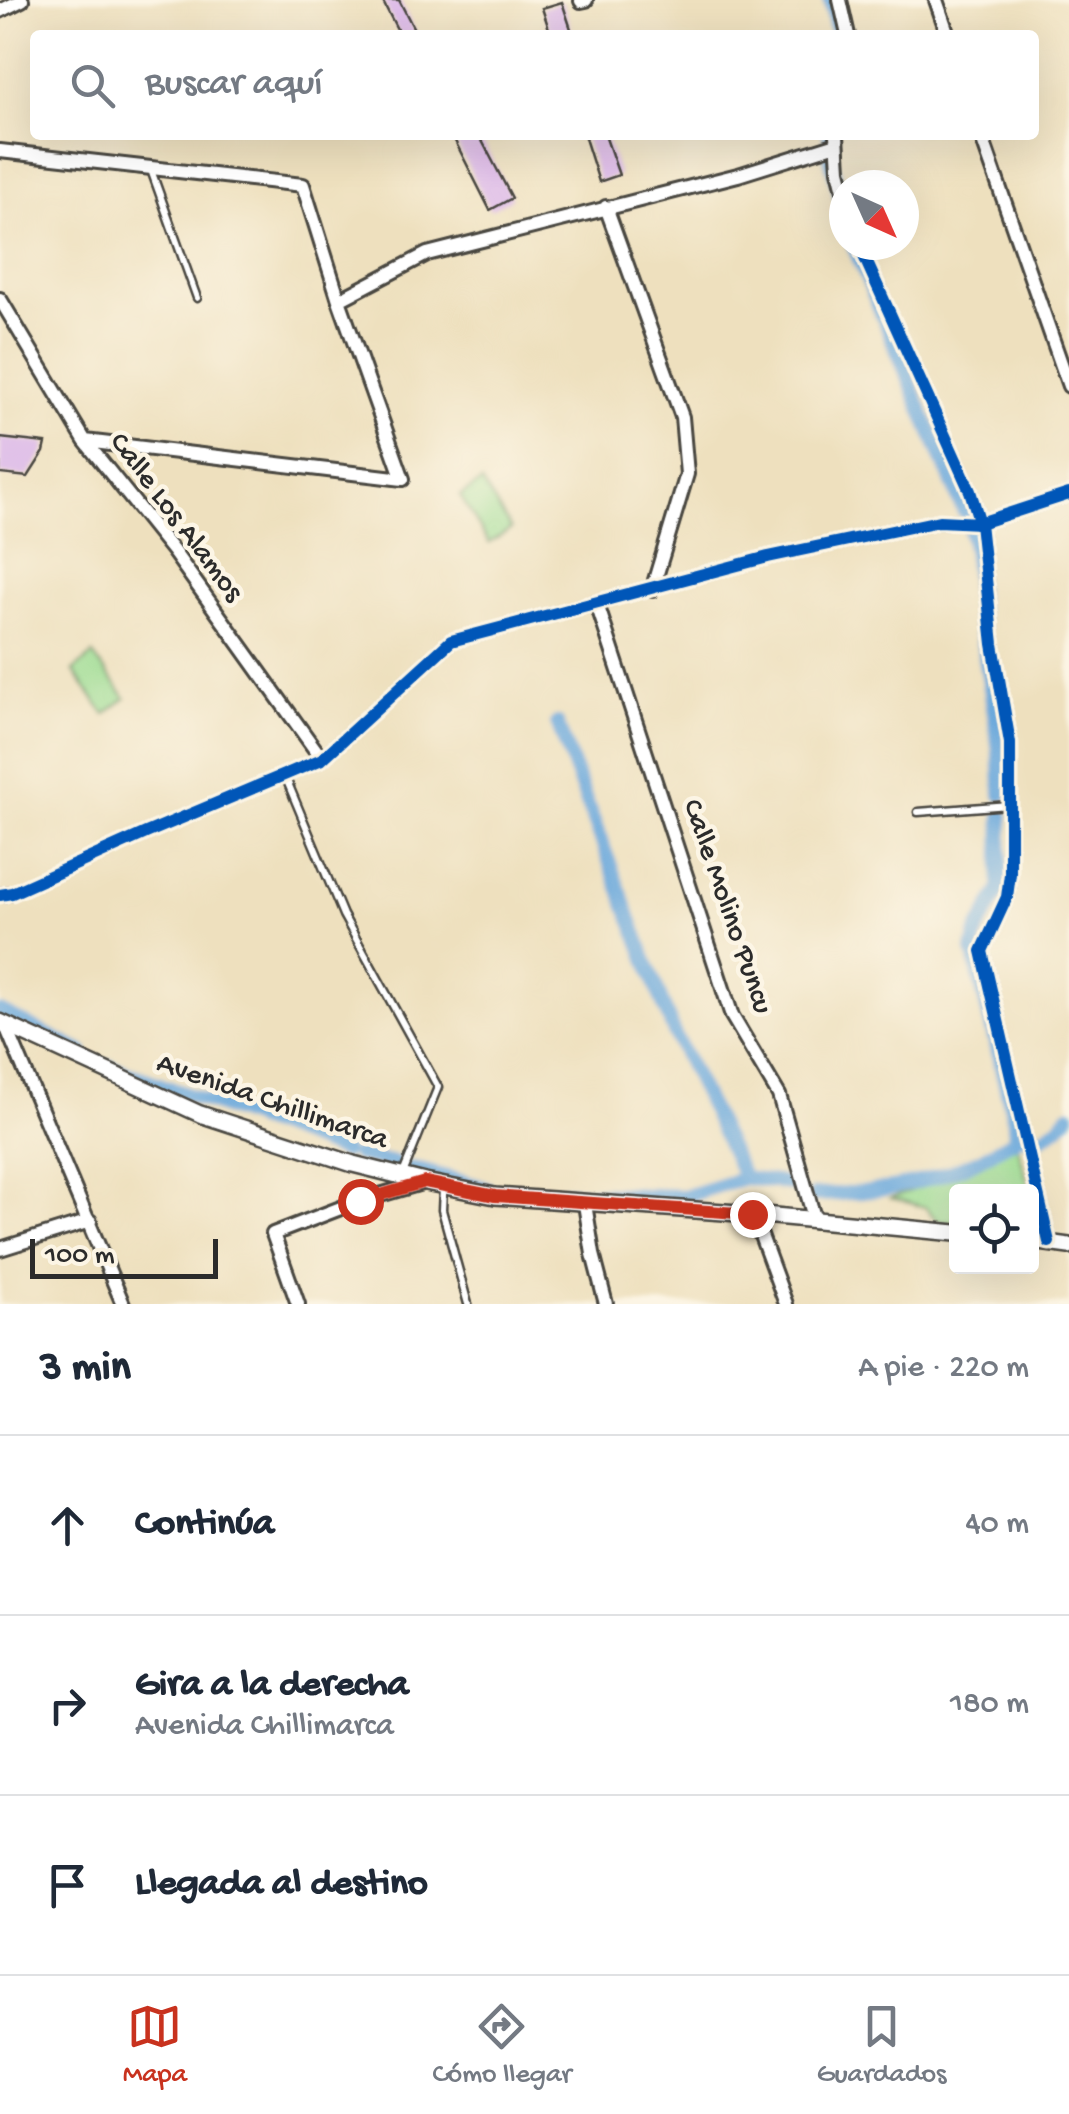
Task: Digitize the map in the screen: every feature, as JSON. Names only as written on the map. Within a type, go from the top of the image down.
[{"type":"street","points":[[0,12],[22,0]]},
{"type":"street","points":[[840,0],[847,30]]},
{"type":"street","points":[[936,0],[946,30]]},
{"type":"street","points":[[339,300],[427,254],[738,175],[833,140]]},
{"type":"street","points":[[836,140],[841,170]]},
{"type":"street","points":[[983,140],[1069,386]]},
{"type":"street","points":[[0,151],[302,185],[403,479],[85,441]]},
{"type":"street","points":[[606,207],[682,417],[687,474],[652,590]]},
{"type":"street","points":[[866,260],[970,491],[980,523],[992,644],[1010,742],[1007,897],[982,951],[1049,1242]]},
{"type":"street","name":"Calle Los Alamos","points":[[0,299],[85,441],[173,552],[322,760]]},
{"type":"street","points":[[0,895],[322,760],[451,641],[474,632],[652,590],[768,556],[939,520],[980,523],[1069,494]]},
{"type":"street","name":"Calle Molino Puncu","points":[[597,604],[732,1016],[780,1094],[815,1221]]},
{"type":"street","points":[[3,1023],[123,1304]]},
{"type":"street","name":"Avenida Chillimarca","points":[[3,1023],[200,1114],[425,1182],[495,1196],[949,1232]]},
{"type":"street","points":[[298,1304],[273,1234],[360,1201],[425,1182]]},
{"type":"street","points":[[585,1204],[592,1254],[606,1304]]},
{"type":"street","points":[[752,1214],[786,1304]]},
{"type":"street","points":[[0,1249],[90,1221]]},
{"type":"street","points":[[1039,1241],[1069,1246]]},
{"type":"lane","points":[[151,169],[197,298]]},
{"type":"lane","points":[[285,775],[342,915],[438,1087],[402,1176]]},
{"type":"lane","points":[[918,812],[1010,805]]},
{"type":"lane","points":[[443,1184],[442,1210],[468,1304]]},
{"type":"green space","points":[[482,482],[511,529],[489,543],[460,496]]},
{"type":"green space","points":[[93,655],[126,698],[105,714],[73,671]]},
{"type":"green space","points":[[1018,1146],[1028,1184],[949,1184],[949,1222],[938,1221],[925,1207],[891,1198],[981,1165],[1002,1150]]},
{"type":"building","points":[[382,0],[399,0],[414,30],[397,30]]},
{"type":"building","points":[[562,2],[571,30],[549,30],[542,8]]},
{"type":"building","points":[[455,140],[482,140],[512,198],[490,210]]},
{"type":"building","points":[[586,140],[607,140],[619,175],[599,182]]},
{"type":"building","points":[[0,438],[46,443],[28,477],[0,474]]},
{"type":"waterway","points":[[830,0],[836,30]]},
{"type":"waterway","points":[[830,157],[833,170]]},
{"type":"waterway","points":[[859,260],[964,512]]},
{"type":"waterway","points":[[970,533],[1001,795]]},
{"type":"waterway","points":[[557,723],[674,1033],[744,1178]]},
{"type":"waterway","points":[[815,1195],[858,1193],[915,1183],[974,1162],[1015,1140],[1014,1121],[973,950],[977,932],[1000,889],[1002,816]]},
{"type":"waterway","points":[[0,1011],[82,1052]]},
{"type":"waterway","points":[[110,1066],[344,1152]]},
{"type":"waterway","points":[[1028,1138],[1039,1139],[1069,1114]]},
{"type":"waterway","points":[[358,1155],[399,1164]]},
{"type":"waterway","points":[[412,1168],[487,1188]]},
{"type":"waterway","points":[[539,1192],[686,1196],[744,1178],[790,1184]]},
{"type":"cycle path","points":[[866,260],[970,491],[980,523],[993,644],[1010,743],[1007,897],[982,951],[1049,1242]]},
{"type":"cycle path","points":[[0,895],[322,759],[451,641],[768,557],[939,521],[980,523],[1069,494]]},
{"type":"route","points":[[360,1201],[425,1182],[495,1196],[752,1214]]}]
